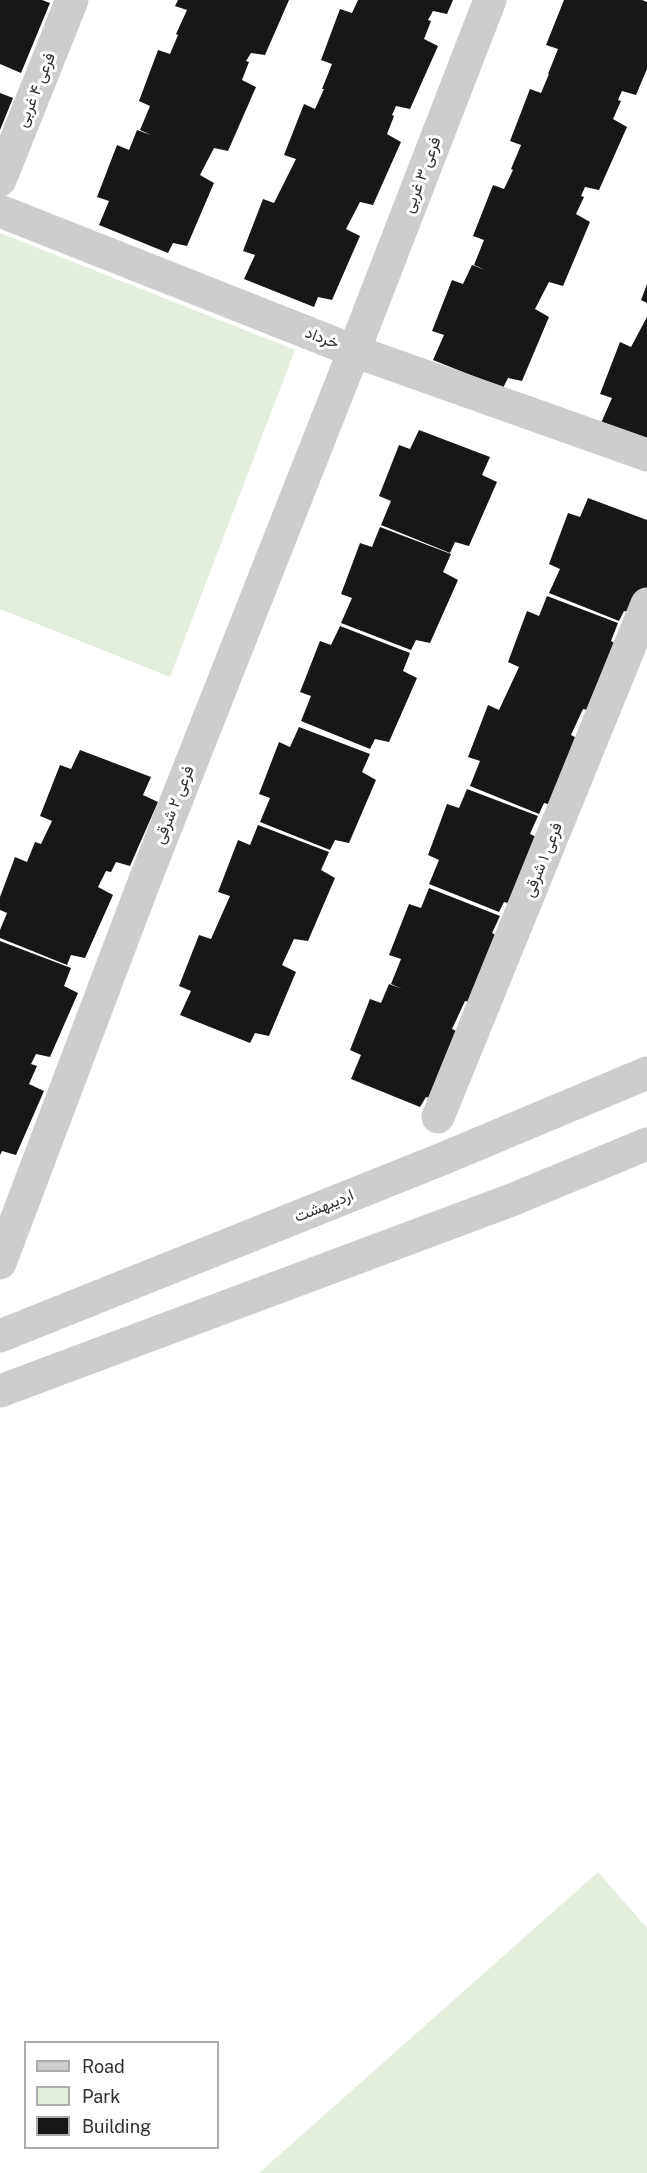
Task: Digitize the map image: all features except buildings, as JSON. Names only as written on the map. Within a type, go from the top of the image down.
[{"type":"street","name":"فرعی ۴ غربی","points":[[0,180],[72,0]]},
{"type":"street","name":"فرعی ۳ غربی","points":[[354,351],[490,0]]},
{"type":"street","name":"خرداد","points":[[0,211],[354,351],[647,455]]},
{"type":"street","name":"فرعی ۲ شرقی","points":[[0,1263],[143,885],[354,351]]},
{"type":"street","name":"فرعی ۱ شرقی","points":[[438,1117],[647,604]]},
{"type":"street","name":"اردیبهشت","points":[[0,1336],[442,1159],[647,1073]]},
{"type":"street","points":[[0,1391],[514,1199],[647,1144]]},
{"type":"green space","points":[[0,233],[295,350],[170,677],[0,609]]},
{"type":"green space","points":[[598,1872],[647,1928],[647,2173],[259,2173]]}]
